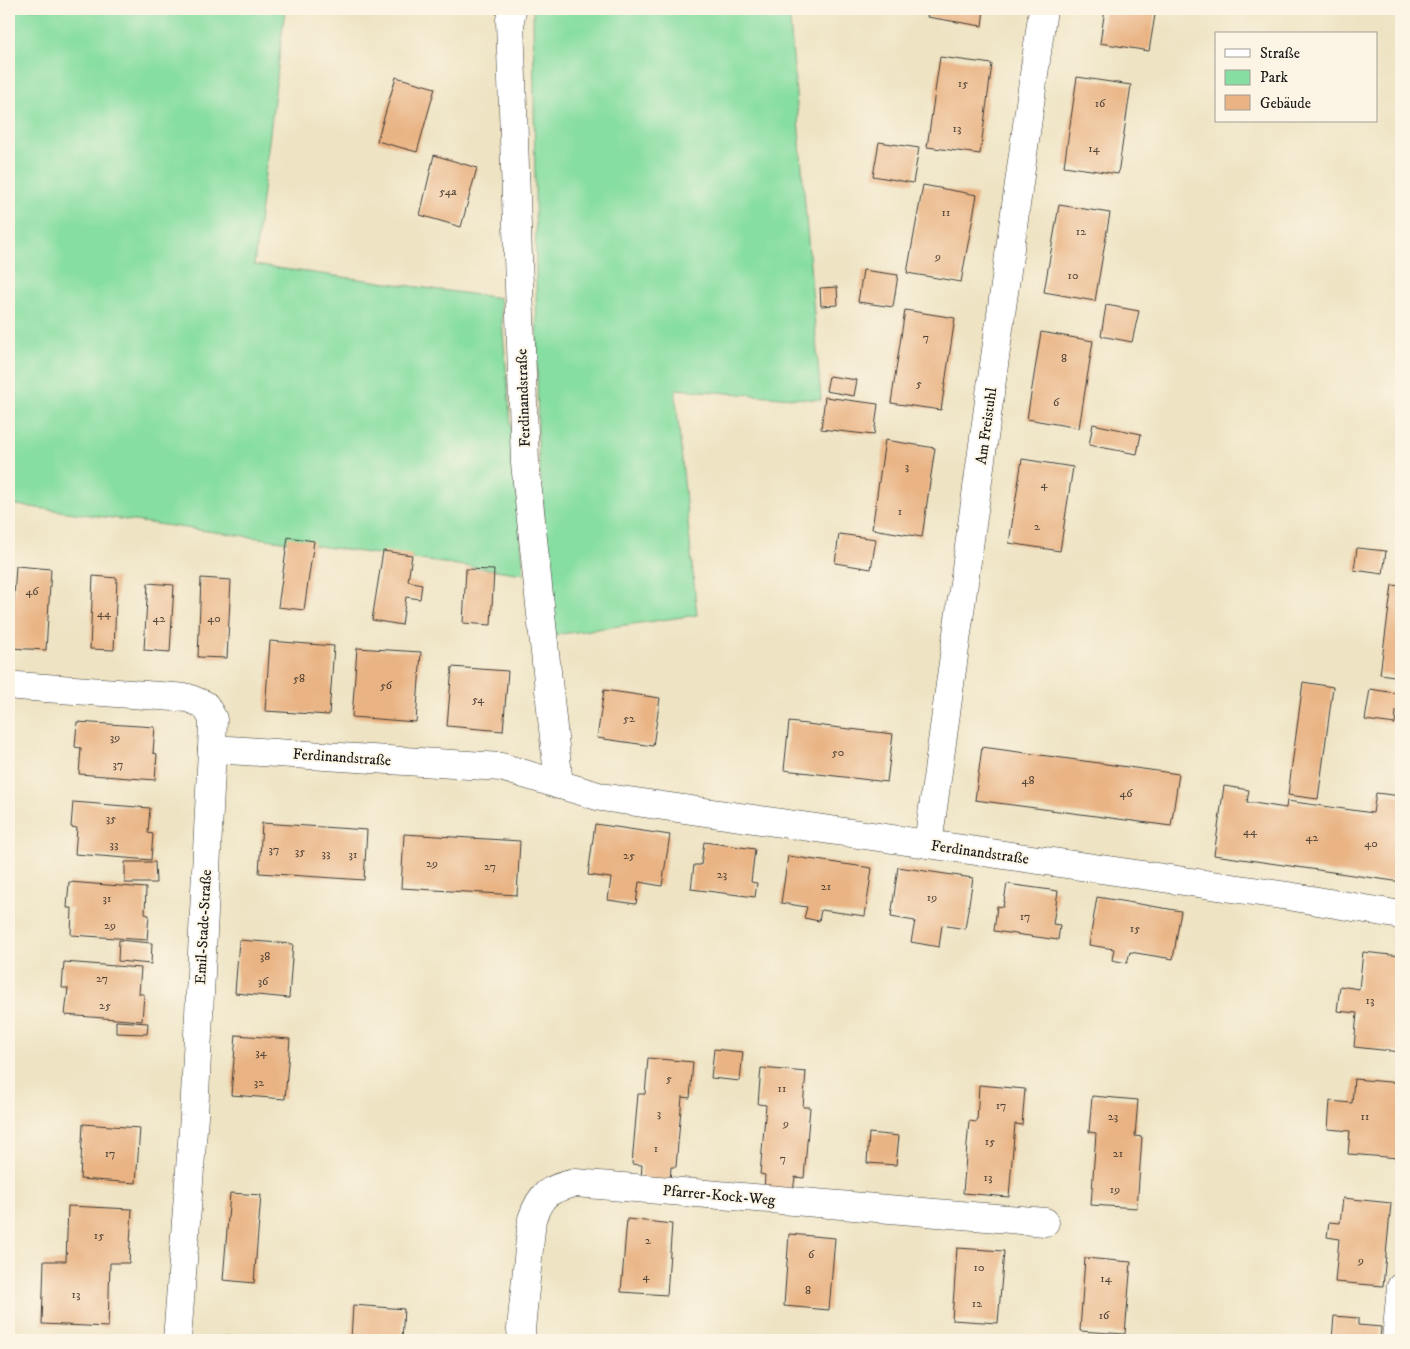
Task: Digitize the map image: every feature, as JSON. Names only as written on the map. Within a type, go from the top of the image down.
[{"type":"street","name":"Ferdinandstraße","points":[[512,9],[510,20],[525,463],[560,785]]},
{"type":"street","name":"Am Freistuhl","points":[[928,844],[1043,9]]},
{"type":"street","name":"Emil-Stade-Straße","points":[[18,686],[188,698],[206,705],[213,719],[194,1116],[177,1340]]},
{"type":"street","name":"Ferdinandstraße","points":[[212,749],[501,767],[601,797],[1279,895],[1401,915]]},
{"type":"street","name":"Pfarrer-Kock-Weg","points":[[522,1340],[521,1330],[532,1219],[537,1204],[546,1194],[559,1187],[575,1183],[1045,1222]]},
{"type":"street","points":[[1396,1340],[1401,1287]]},
{"type":"green space","points":[[9,9],[285,9],[254,265],[500,298],[524,574],[9,504]]},
{"type":"green space","points":[[533,9],[789,9],[821,400],[675,389],[697,615],[554,635],[538,448]]},
{"type":"building","points":[[929,9],[984,9],[982,26],[927,17]]},
{"type":"building","points":[[1105,9],[1156,9],[1149,51],[1100,43]]},
{"type":"building","points":[[940,57],[992,64],[980,154],[927,147]]},
{"type":"building","points":[[396,77],[435,88],[417,152],[377,141]]},
{"type":"building","points":[[1077,77],[1131,85],[1118,174],[1064,166]]},
{"type":"building","points":[[879,142],[919,148],[913,183],[873,176]]},
{"type":"building","points":[[434,155],[477,168],[461,227],[420,215]]},
{"type":"building","points":[[923,185],[977,195],[961,282],[907,273]]},
{"type":"building","points":[[1059,205],[1110,213],[1095,301],[1044,292]]},
{"type":"building","points":[[863,270],[898,275],[893,307],[858,302]]},
{"type":"building","points":[[837,287],[838,305],[821,306],[820,288]]},
{"type":"building","points":[[1106,305],[1139,311],[1132,342],[1101,336]]},
{"type":"building","points":[[905,310],[955,318],[941,410],[891,403]]},
{"type":"building","points":[[1041,332],[1093,341],[1079,428],[1027,419]]},
{"type":"building","points":[[829,376],[857,380],[854,396],[826,391]]},
{"type":"building","points":[[825,397],[878,404],[874,435],[821,429]]},
{"type":"building","points":[[1093,424],[1141,434],[1137,454],[1089,445]]},
{"type":"building","points":[[885,440],[935,448],[922,537],[872,529]]},
{"type":"building","points":[[1022,459],[1073,467],[1060,551],[1009,543]]},
{"type":"building","points":[[839,534],[876,539],[871,569],[835,563]]},
{"type":"building","points":[[288,537],[314,541],[304,610],[278,607]]},
{"type":"building","points":[[1357,548],[1386,551],[1383,574],[1354,570]]},
{"type":"building","points":[[383,551],[412,555],[408,581],[422,584],[420,599],[406,597],[402,625],[372,620]]},
{"type":"building","points":[[16,566],[51,569],[46,650],[9,648],[9,613],[13,613]]},
{"type":"building","points":[[466,569],[494,570],[491,625],[463,623]]},
{"type":"building","points":[[93,576],[117,578],[114,650],[90,649]]},
{"type":"building","points":[[201,578],[231,580],[227,658],[198,657]]},
{"type":"building","points":[[148,583],[174,585],[170,652],[144,650]]},
{"type":"building","points":[[1392,585],[1401,586],[1401,677],[1380,674]]},
{"type":"building","points":[[270,641],[334,646],[329,715],[265,711]]},
{"type":"building","points":[[357,648],[421,652],[416,722],[352,717]]},
{"type":"building","points":[[452,667],[508,671],[503,731],[447,726]]},
{"type":"building","points":[[1303,682],[1333,687],[1318,799],[1288,795]]},
{"type":"building","points":[[1370,689],[1401,694],[1401,712],[1396,711],[1395,724],[1365,720]]},
{"type":"building","points":[[604,690],[660,698],[653,746],[597,738]]},
{"type":"building","points":[[77,722],[155,727],[153,753],[157,754],[155,780],[79,774],[81,748],[75,747]]},
{"type":"building","points":[[789,722],[893,734],[887,782],[784,770]]},
{"type":"building","points":[[982,747],[1179,774],[1171,826],[975,800]]},
{"type":"building","points":[[1224,786],[1249,790],[1247,802],[1286,808],[1287,801],[1373,813],[1376,793],[1401,796],[1401,882],[1214,855]]},
{"type":"building","points":[[73,802],[150,808],[148,833],[153,834],[151,860],[75,854],[77,828],[71,827]]},
{"type":"building","points":[[262,823],[367,830],[364,880],[259,873]]},
{"type":"building","points":[[595,824],[670,835],[662,886],[639,882],[636,904],[608,900],[611,878],[588,875]]},
{"type":"building","points":[[404,834],[520,841],[517,895],[401,888]]},
{"type":"building","points":[[704,842],[755,849],[751,882],[757,883],[755,897],[691,889],[694,865],[701,865]]},
{"type":"building","points":[[788,856],[872,868],[865,916],[821,910],[819,921],[804,918],[807,907],[781,903]]},
{"type":"building","points":[[125,862],[155,862],[156,883],[125,883]]},
{"type":"building","points":[[898,867],[973,878],[965,929],[942,925],[939,947],[911,942],[915,921],[891,917]]},
{"type":"building","points":[[69,882],[146,888],[145,914],[149,915],[147,940],[71,935],[72,908],[67,908]]},
{"type":"building","points":[[1007,884],[1058,891],[1053,924],[1060,925],[1058,940],[994,931],[997,906],[1003,907]]},
{"type":"building","points":[[1097,897],[1181,911],[1173,959],[1130,952],[1127,963],[1112,960],[1114,949],[1089,945]]},
{"type":"building","points":[[119,940],[152,943],[151,964],[118,961]]},
{"type":"building","points":[[239,940],[293,944],[289,998],[235,993]]},
{"type":"building","points":[[1363,952],[1401,956],[1401,1052],[1354,1047],[1357,1013],[1337,1011],[1340,986],[1359,989]]},
{"type":"building","points":[[64,962],[141,968],[139,994],[144,994],[142,1021],[65,1015],[68,988],[62,988]]},
{"type":"building","points":[[116,1021],[148,1023],[147,1034],[116,1033]]},
{"type":"building","points":[[236,1035],[290,1039],[285,1099],[231,1095]]},
{"type":"building","points":[[714,1049],[743,1052],[740,1081],[711,1078]]},
{"type":"building","points":[[648,1058],[693,1062],[690,1098],[682,1097],[676,1167],[671,1167],[670,1182],[641,1180],[642,1165],[632,1164],[638,1094],[645,1094]]},
{"type":"building","points":[[761,1068],[806,1072],[803,1107],[810,1107],[804,1178],[795,1177],[793,1192],[764,1190],[765,1175],[760,1174],[766,1105],[758,1104]]},
{"type":"building","points":[[1354,1079],[1401,1083],[1399,1158],[1348,1154],[1350,1131],[1328,1129],[1330,1101],[1352,1103]]},
{"type":"building","points":[[979,1085],[1025,1089],[1022,1125],[1015,1124],[1009,1197],[963,1193],[969,1121],[977,1122]]},
{"type":"building","points":[[1092,1096],[1138,1100],[1135,1136],[1142,1137],[1137,1208],[1091,1205],[1096,1133],[1089,1132]]},
{"type":"building","points":[[83,1124],[140,1128],[136,1183],[80,1179]]},
{"type":"building","points":[[869,1133],[899,1136],[896,1165],[867,1163]]},
{"type":"building","points":[[230,1193],[261,1195],[254,1283],[223,1280]]},
{"type":"building","points":[[1343,1198],[1391,1203],[1383,1286],[1335,1282],[1339,1239],[1327,1237],[1329,1222],[1340,1223]]},
{"type":"building","points":[[68,1206],[132,1209],[129,1263],[110,1263],[108,1327],[42,1324],[44,1261],[66,1261]]},
{"type":"building","points":[[627,1219],[672,1224],[667,1295],[621,1292]]},
{"type":"building","points":[[789,1234],[835,1238],[829,1310],[784,1306]]},
{"type":"building","points":[[957,1248],[1004,1251],[998,1323],[952,1320]]},
{"type":"building","points":[[1085,1258],[1131,1262],[1125,1334],[1080,1331]]},
{"type":"building","points":[[353,1305],[404,1309],[402,1340],[351,1339]]},
{"type":"building","points":[[1334,1316],[1358,1318],[1358,1325],[1381,1327],[1380,1340],[1332,1340]]},
{"type":"building","points":[[226,1335],[268,1339],[268,1340],[226,1340]]}]
